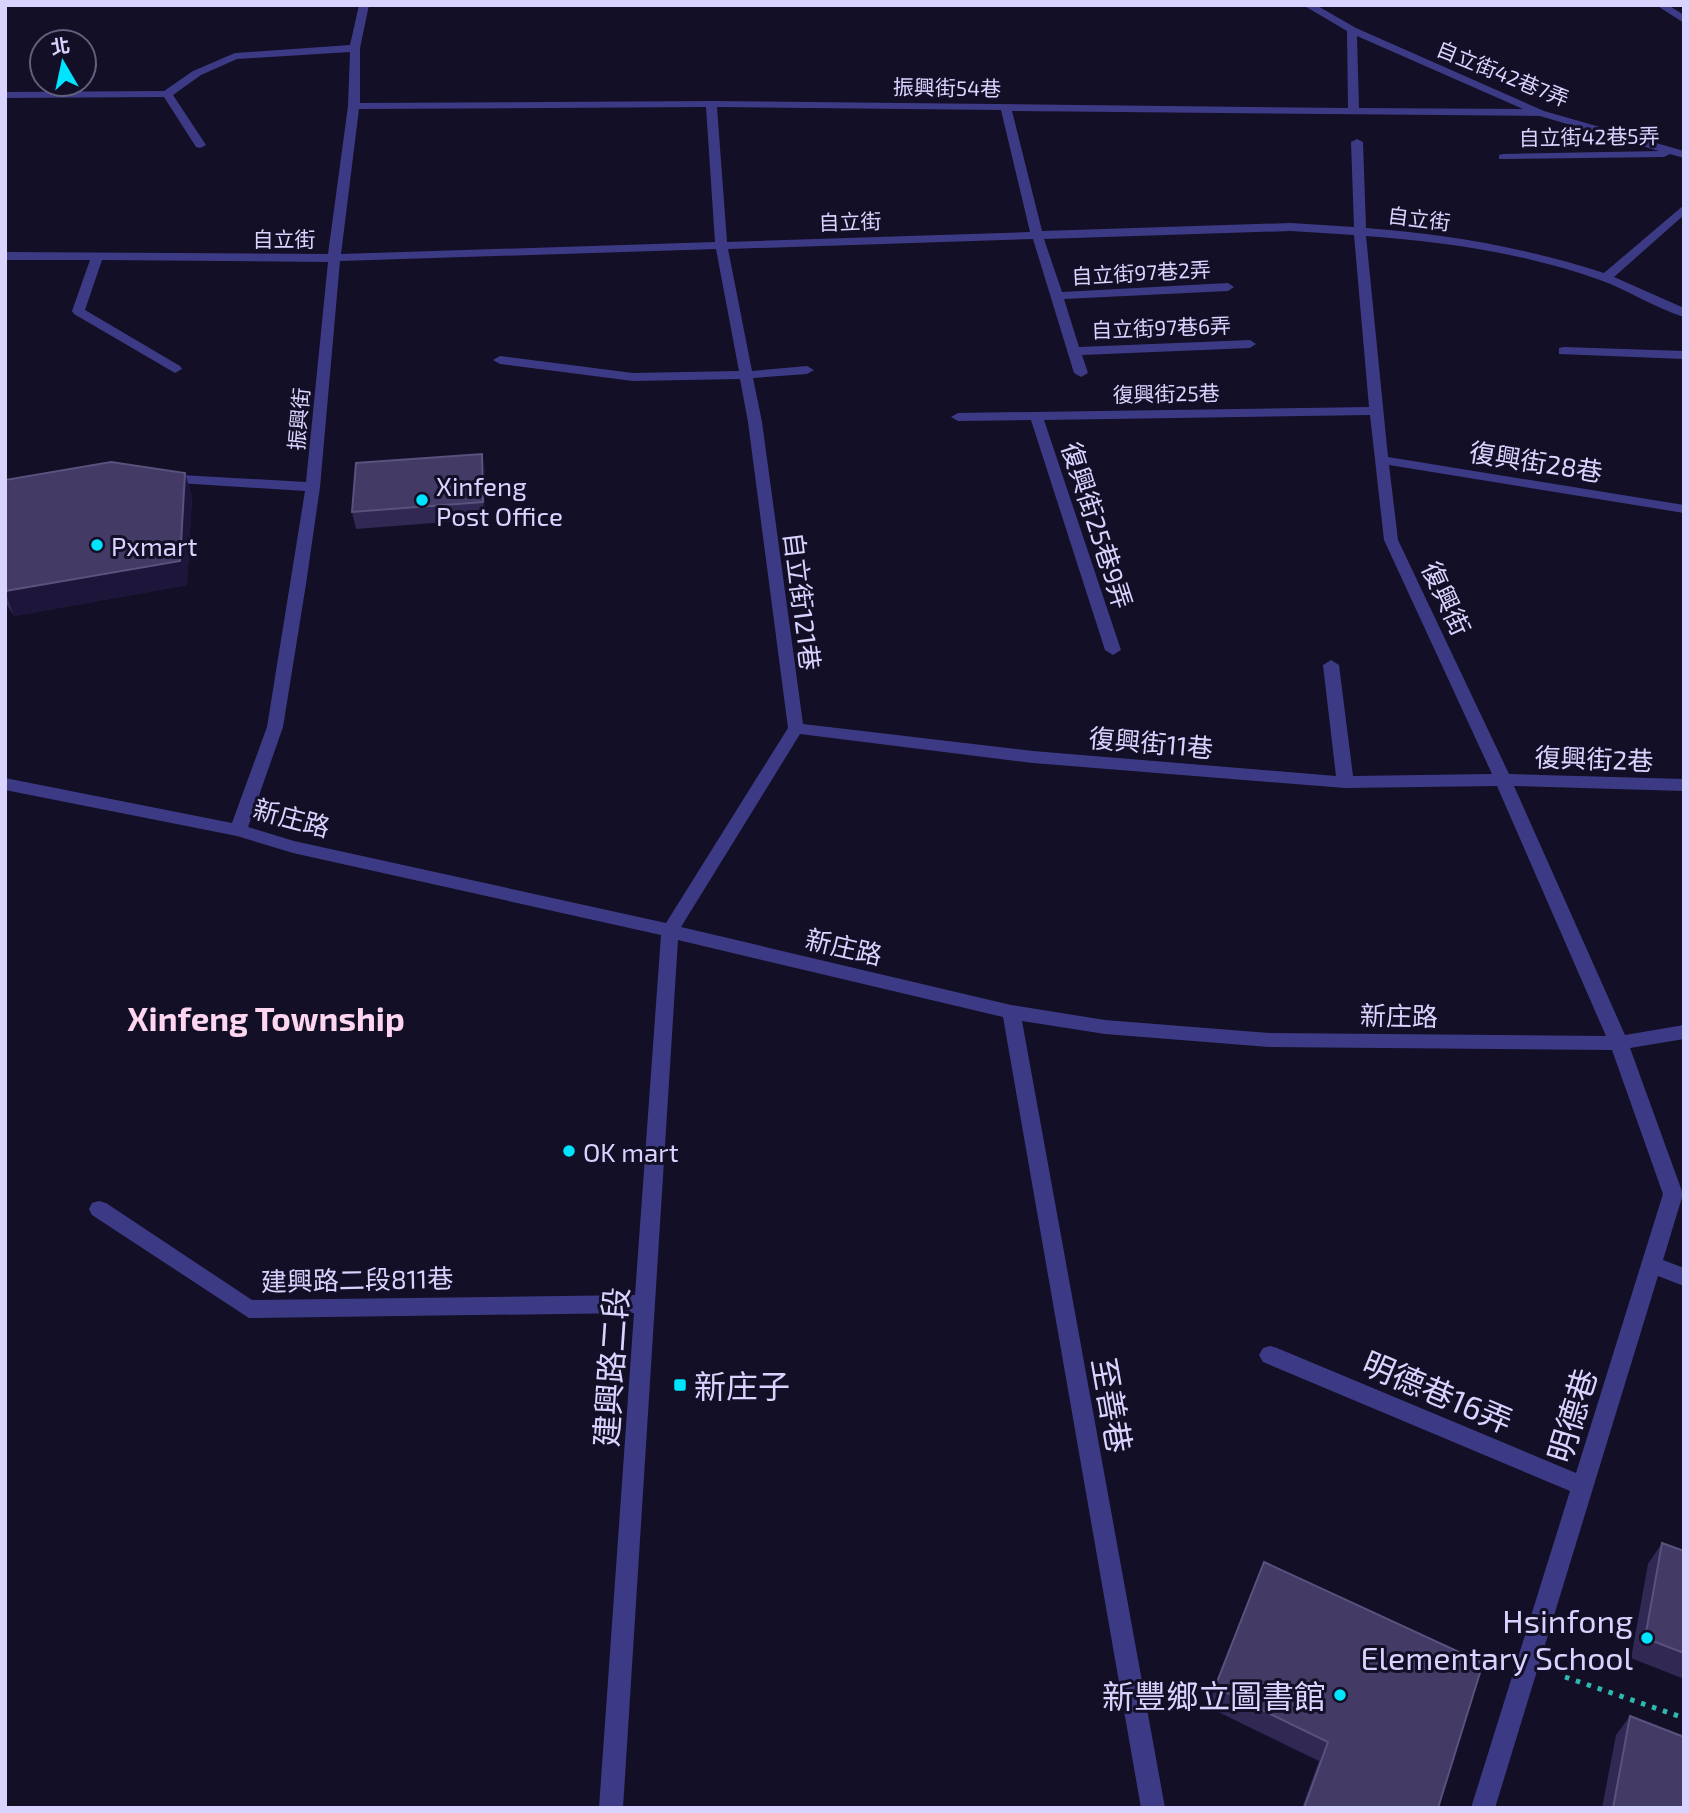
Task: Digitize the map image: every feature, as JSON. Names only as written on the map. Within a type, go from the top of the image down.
[{"type":"street","name":"振興街","points":[[238,830],[275,727],[313,487],[334,258],[354,106],[355,48],[364,5]]},
{"type":"street","name":"自立街42巷7弄","points":[[1308,5],[1352,30],[1540,113],[1680,154]]},
{"type":"street","points":[[1661,5],[1684,20]]},
{"type":"street","points":[[1352,30],[1354,113]]},
{"type":"street","points":[[5,95],[167,94],[197,73],[235,56],[355,48]]},
{"type":"street","points":[[167,94],[200,145]]},
{"type":"street","name":"振興街54巷","points":[[354,106],[711,104],[1540,113]]},
{"type":"street","name":"自立街121巷","points":[[711,104],[721,244],[755,422],[796,728]]},
{"type":"street","points":[[1006,107],[1037,234],[1081,373]]},
{"type":"street","name":"復興街","points":[[1357,142],[1360,231],[1391,540],[1503,780],[1619,1044]]},
{"type":"street","name":"自立街42巷5弄","points":[[1503,157],[1680,154]]},
{"type":"street","points":[[1606,278],[1684,208]]},
{"type":"street","name":"自立街","points":[[5,256],[334,258],[1291,228],[1360,231],[1470,244],[1549,261],[1606,278],[1684,313]]},
{"type":"street","points":[[97,257],[78,311],[175,369]]},
{"type":"street","name":"自立街97巷2弄","points":[[1056,296],[1228,287]]},
{"type":"street","name":"自立街97巷6弄","points":[[1074,352],[1250,344]]},
{"type":"street","points":[[1563,351],[1684,355]]},
{"type":"street","points":[[500,360],[633,377],[807,370]]},
{"type":"street","name":"復興街25巷","points":[[958,417],[1376,411]]},
{"type":"street","name":"復興街25巷9弄","points":[[1036,416],[1113,650]]},
{"type":"street","name":"復興街28巷","points":[[1381,460],[1684,509]]},
{"type":"street","points":[[149,479],[313,487]]},
{"type":"street","points":[[1331,665],[1345,782]]},
{"type":"street","points":[[670,931],[796,728]]},
{"type":"street","name":"復興街11巷","points":[[796,728],[1032,757],[1345,782],[1503,780]]},
{"type":"street","name":"復興街2巷","points":[[1503,780],[1684,785]]},
{"type":"street","name":"新庄路","points":[[5,784],[238,830],[293,847],[670,931],[1011,1013],[1105,1027],[1269,1040],[1619,1044],[1684,1031]]},
{"type":"street","name":"建興路二段","points":[[611,1808],[670,931]]},
{"type":"street","name":"至善巷","points":[[1011,1013],[1153,1808]]},
{"type":"street","name":"明德巷","points":[[1483,1808],[1673,1194],[1619,1044]]},
{"type":"street","name":"建興路二段811巷","points":[[100,1209],[249,1308],[646,1304]]},
{"type":"street","points":[[1650,1264],[1684,1277]]},
{"type":"street","name":"明德巷16弄","points":[[1270,1355],[1582,1486]]},
{"type":"path","points":[[1528,1664],[1684,1718]]},
{"type":"building","name":"Xinfeng Post Office","points":[[482,454],[483,502],[352,512],[356,463]]},
{"type":"building","name":"Pxmart","points":[[111,462],[185,473],[180,561],[5,591],[5,480]]},
{"type":"building","points":[[1662,1543],[1684,1551],[1684,1653],[1645,1638]]},
{"type":"building","name":"新豐鄉立圖書館","points":[[1264,1562],[1483,1663],[1438,1808],[1304,1808],[1328,1742],[1215,1687]]},
{"type":"building","points":[[1630,1716],[1684,1737],[1684,1808],[1613,1808]]},
{"type":"place","name":"Xinfeng Post Office","points":[[422,500]]},
{"type":"place","name":"Pxmart","points":[[97,545]]},
{"type":"place","name":"OK mart","points":[[569,1151]]},
{"type":"place","name":"新庄子","points":[[680,1385]]},
{"type":"place","name":"Hsinfong Elementary School","points":[[1647,1638]]},
{"type":"place","name":"新豐鄉立圖書館","points":[[1340,1695]]},
{"type":"district","name":"Xinfeng Township","points":[[266,1018]]}]
